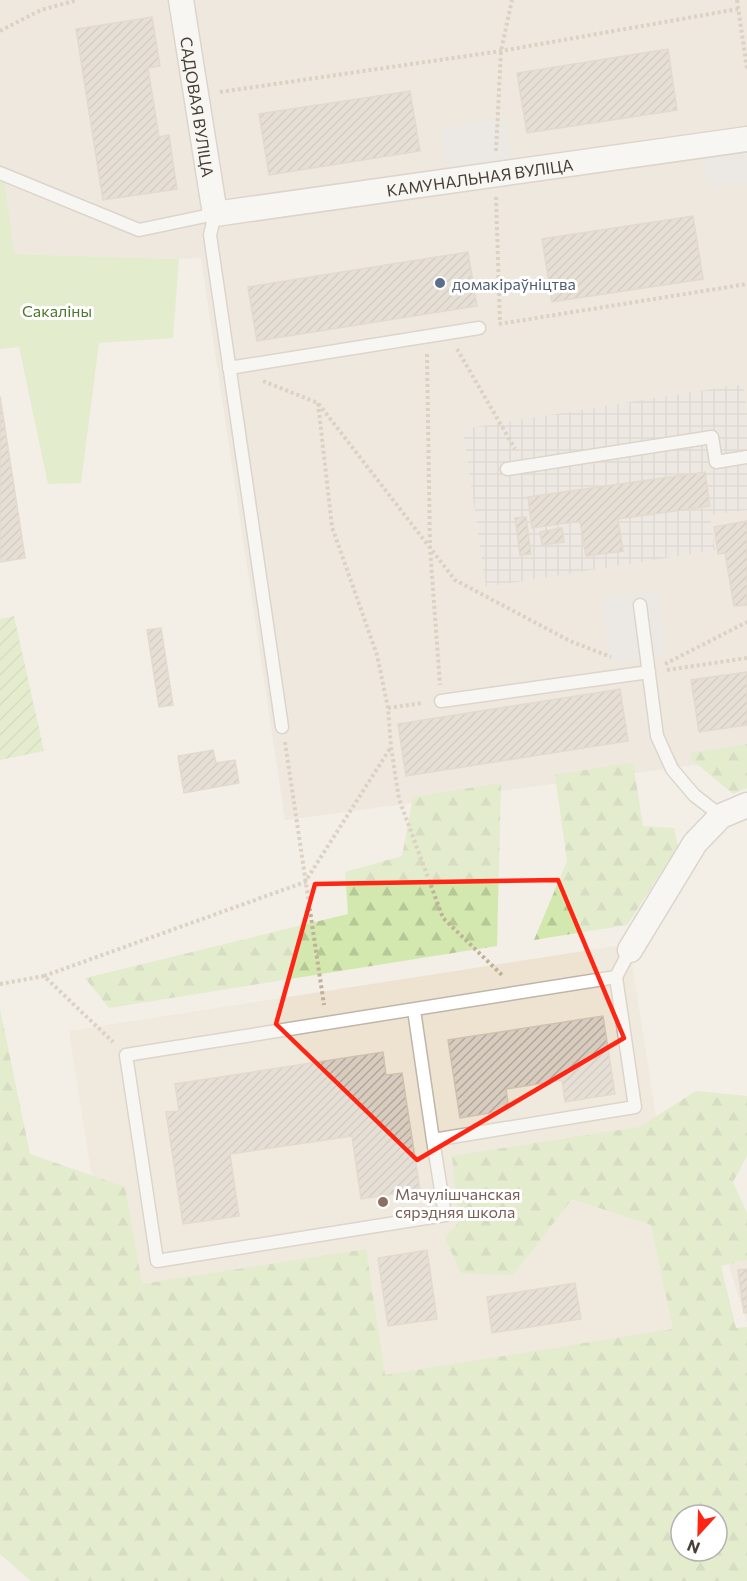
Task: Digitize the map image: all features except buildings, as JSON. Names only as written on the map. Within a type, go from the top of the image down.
[{"type":"street","name":"САДОВАЯ ВУЛІЦА","points":[[182,0],[215,214]]},
{"type":"street","name":"КАМУНАЛЬНАЯ ВУЛІЦА","points":[[215,214],[747,139]]},
{"type":"street","points":[[630,950],[695,843],[721,816],[747,805]]},
{"type":"lane","points":[[0,174],[139,230],[215,214],[210,235],[282,728]]},
{"type":"lane","points":[[229,368],[479,328]]},
{"type":"lane","points":[[507,469],[712,437],[716,462],[747,457]]},
{"type":"lane","points":[[640,605],[657,736],[672,769],[694,795],[721,816]]},
{"type":"lane","points":[[441,701],[649,672]]},
{"type":"lane","points":[[433,1140],[635,1107],[616,977],[630,950]]},
{"type":"lane","points":[[414,1010],[445,1215],[157,1261],[126,1055],[616,977]]},
{"type":"path","points":[[0,31],[41,10],[77,0]]},
{"type":"path","points":[[501,51],[512,0]]},
{"type":"path","points":[[737,0],[747,69]]},
{"type":"path","points":[[197,96],[501,51],[738,9]]},
{"type":"path","points":[[479,328],[747,284]]},
{"type":"path","points":[[448,333],[525,466]]},
{"type":"path","points":[[388,708],[441,701],[430,548],[426,336]]},
{"type":"path","points":[[229,368],[318,403],[455,580],[570,641],[649,672],[747,658]]},
{"type":"path","points":[[318,403],[332,527],[377,655],[388,708],[399,799],[443,918],[520,992]]},
{"type":"path","points":[[649,672],[747,622]]},
{"type":"path","points":[[282,728],[326,1023]]},
{"type":"path","points":[[0,984],[44,976],[305,882],[391,747]]},
{"type":"path","points":[[44,976],[126,1055]]},
{"type":"highlighted area","points":[[558,880],[624,1038],[417,1160],[276,1024],[315,884]]},
{"type":"shaded area","points":[[0,0],[747,0],[747,758],[285,820],[201,258],[15,254],[0,153]]},
{"type":"shaded area","points":[[503,117],[512,158],[449,170],[441,129]]},
{"type":"shaded area","points":[[747,149],[747,182],[708,189],[702,157]]},
{"type":"shaded area","points":[[743,384],[747,411],[747,510],[710,515],[715,550],[486,587],[463,429]]},
{"type":"shaded area","points":[[657,590],[666,655],[611,664],[601,598]]},
{"type":"shaded area","name":"Мачулішчанская сярэдняя школа","points":[[629,944],[696,1373],[136,1460],[69,1031]]},
{"type":"shaded area","points":[[747,1223],[747,1322],[717,1229]]},
{"type":"green space","name":"Сакаліны","points":[[0,153],[15,254],[179,259],[173,338],[99,343],[81,483],[48,484],[19,347],[0,349]]},
{"type":"green space","points":[[14,616],[44,751],[0,760],[0,619]]},
{"type":"green space","points":[[747,744],[747,788],[733,794],[691,759],[690,753]]},
{"type":"green space","points":[[633,762],[643,826],[674,828],[678,846],[627,925],[534,940],[567,861],[555,775]]},
{"type":"green space","points":[[501,783],[497,946],[109,1008],[85,978],[348,914],[345,872],[402,856],[413,797]]},
{"type":"green space","points":[[0,1009],[30,1154],[125,1187],[142,1284],[366,1249],[385,1375],[673,1329],[651,1225],[572,1199],[513,1275],[461,1273],[445,1238],[459,1222],[452,1156],[639,1127],[696,1091],[747,1096],[747,1156],[733,1182],[747,1213],[747,1260],[721,1266],[736,1328],[747,1327],[747,1581],[31,1581],[0,1554]]},
{"type":"place","name":"домакіраўніцтва","points":[[440,283]]},
{"type":"place","name":"Мачулішчанская сярэдняя школа","points":[[383,1202]]}]
